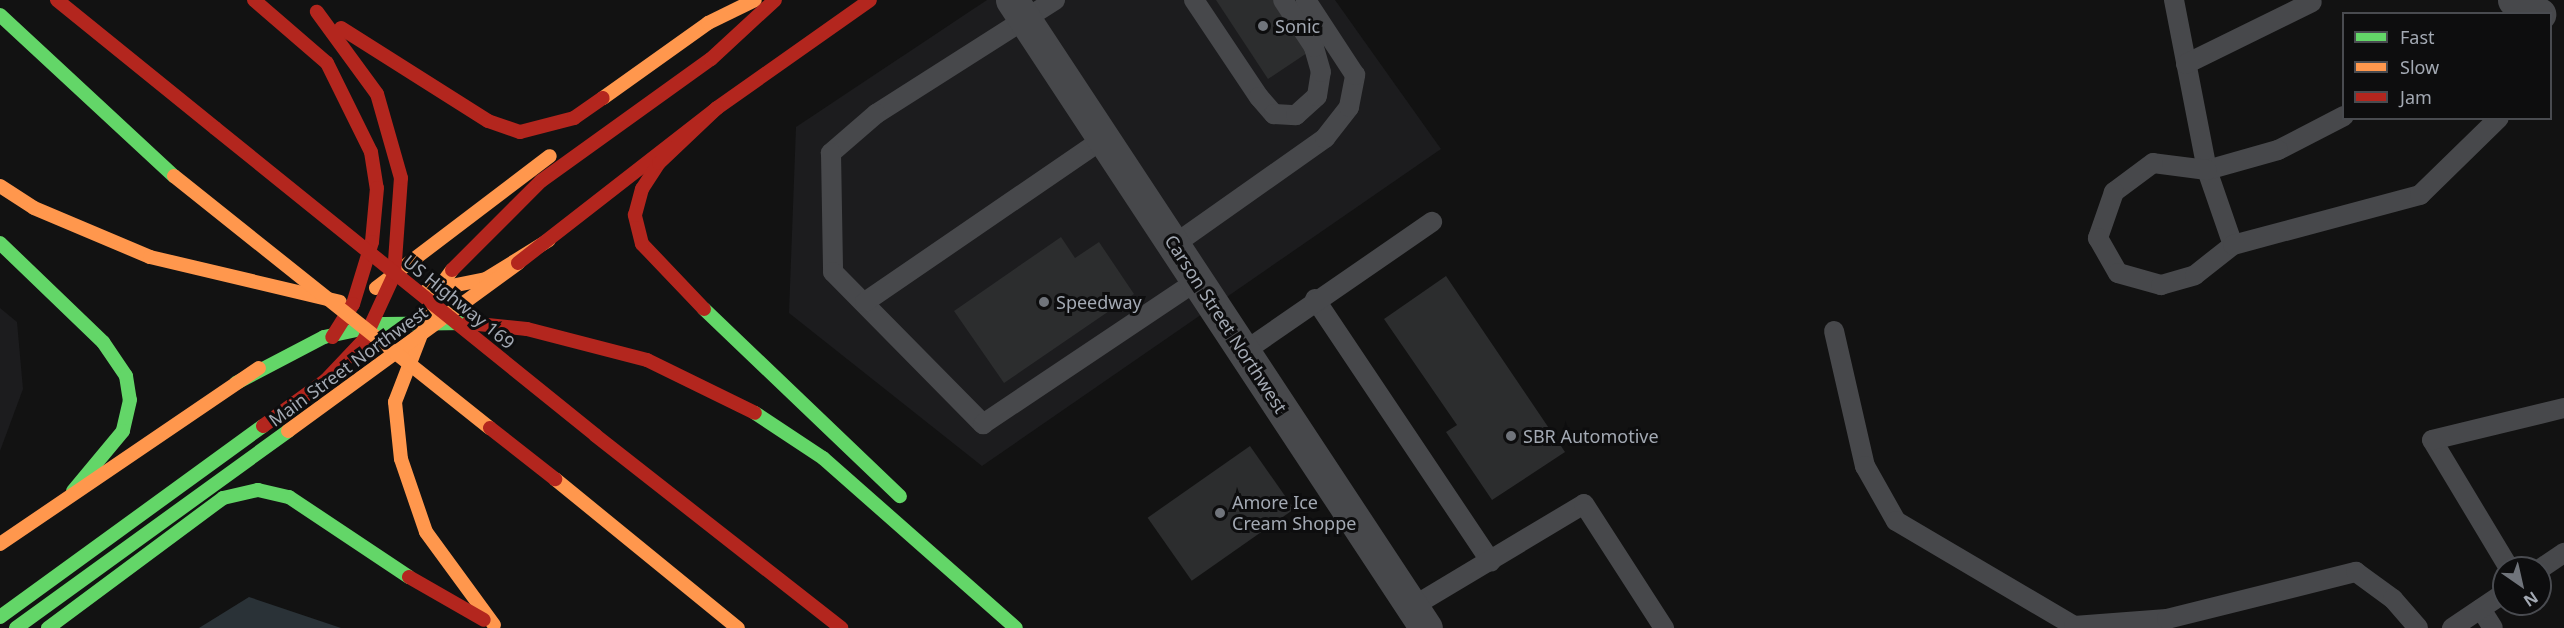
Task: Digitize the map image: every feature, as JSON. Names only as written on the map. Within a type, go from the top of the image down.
[{"type":"main road","name":"US Highway 169","points":[[57,0],[595,435],[841,628]]},
{"type":"main road","points":[[254,0],[327,63],[367,138],[377,188],[376,217],[353,304],[334,334],[309,364]]},
{"type":"main road","points":[[299,0],[488,122],[520,132],[574,118],[708,23],[755,0]]},
{"type":"main road","points":[[0,544],[73,491],[394,275],[760,0]]},
{"type":"main road","points":[[431,322],[439,288],[463,253],[541,181],[711,59],[775,0]]},
{"type":"main road","name":"Main Street Northwest","points":[[16,628],[418,337],[431,322],[549,240],[717,108],[870,0]]},
{"type":"main road","points":[[0,617],[326,380],[352,356],[384,300],[394,275],[401,190],[393,142],[366,75],[317,12]]},
{"type":"main road","points":[[0,15],[174,176],[555,478],[738,628]]},
{"type":"main road","points":[[717,108],[659,163],[642,189],[634,215],[642,243],[659,267],[915,511]]},
{"type":"main road","points":[[0,186],[34,208],[150,257],[353,304],[486,279],[549,240]]},
{"type":"main road","points":[[0,243],[103,342],[126,376],[130,400],[123,431],[73,491]]},
{"type":"main road","points":[[236,383],[334,334],[369,326],[431,322],[527,329],[689,377],[823,458],[1016,628]]},
{"type":"main road","points":[[418,337],[395,402],[406,482],[438,554],[496,627]]},
{"type":"main road","points":[[48,628],[223,498],[258,490],[289,497],[438,597],[496,627]]},
{"type":"main road","points":[[962,559],[1020,628]]},
{"type":"street","points":[[2514,0],[2535,12]]},
{"type":"street","name":"Carson Street Northwest","points":[[1019,10],[1174,244],[1242,353],[1419,617]]},
{"type":"lane","points":[[1055,0],[1019,10],[876,114],[831,153],[833,272],[983,424],[1197,281]]},
{"type":"lane","points":[[1194,0],[1266,106],[1274,114],[1296,115],[1317,96],[1321,72],[1314,47],[1283,0]]},
{"type":"lane","points":[[1174,244],[1325,138],[1349,107],[1355,75],[1306,0]]},
{"type":"lane","points":[[2174,0],[2207,170],[2233,245]]},
{"type":"lane","points":[[2186,64],[2312,2]]},
{"type":"lane","points":[[2342,117],[2278,150],[2207,170],[2153,164],[2114,192],[2098,238],[2118,273],[2161,285],[2195,275],[2233,245],[2420,195],[2497,120]]},
{"type":"lane","points":[[865,302],[1103,139]]},
{"type":"lane","points":[[1242,353],[1316,299],[1432,222]]},
{"type":"lane","points":[[1316,299],[1491,562]]},
{"type":"lane","points":[[1834,331],[1865,466],[1896,521],[2074,626],[2198,620],[2356,572],[2393,599],[2418,628]]},
{"type":"lane","points":[[2502,556],[2432,440],[2564,408]]},
{"type":"lane","points":[[1419,617],[1491,562],[1584,504],[1664,628]]},
{"type":"lane","points":[[2452,628],[2492,601]]},
{"type":"lane","points":[[2481,609],[2493,628]]},
{"type":"shaded area","points":[[987,0],[1335,0],[1441,149],[982,466],[789,313],[796,127]]},
{"type":"shaded area","points":[[0,308],[17,322],[23,389],[0,451]]},
{"type":"shaded area","points":[[249,597],[341,628],[199,628]]},
{"type":"building","name":"Sonic","points":[[1216,0],[1276,0],[1310,51],[1268,79]]},
{"type":"building","name":"Speedway","points":[[1061,237],[1075,258],[1099,242],[1134,294],[1004,383],[954,311]]},
{"type":"building","points":[[1446,276],[1565,452],[1492,500],[1446,432],[1457,425],[1384,319]]},
{"type":"building","name":"Amore Ice Cream Shoppe","points":[[1250,446],[1294,509],[1192,581],[1148,518]]},
{"type":"traffic: fast","points":[[0,15],[174,176]]},
{"type":"traffic: fast","points":[[0,243],[103,342],[126,376],[130,400],[123,431],[73,491]]},
{"type":"traffic: fast","points":[[704,309],[900,496]]},
{"type":"traffic: fast","points":[[236,383],[324,337],[384,324],[468,323]]},
{"type":"traffic: fast","points":[[755,413],[823,458],[1016,628]]},
{"type":"traffic: fast","points":[[0,617],[263,426]]},
{"type":"traffic: fast","points":[[16,628],[288,431]]},
{"type":"traffic: fast","points":[[48,628],[223,498],[258,490],[289,497],[409,577]]},
{"type":"traffic: slow","points":[[603,98],[708,23],[755,0]]},
{"type":"traffic: slow","points":[[376,288],[550,156]]},
{"type":"traffic: slow","points":[[174,176],[490,428]]},
{"type":"traffic: slow","points":[[0,186],[34,208],[150,257],[340,302]]},
{"type":"traffic: slow","points":[[426,291],[486,279],[549,240]]},
{"type":"traffic: slow","points":[[288,431],[518,263]]},
{"type":"traffic: slow","points":[[452,270],[439,288],[395,402],[401,459],[426,532],[494,625]]},
{"type":"traffic: slow","points":[[0,544],[259,368]]},
{"type":"traffic: slow","points":[[555,479],[738,628]]},
{"type":"traffic: jam","points":[[57,0],[215,128]]},
{"type":"traffic: jam","points":[[254,0],[327,63],[371,152],[377,188],[372,242],[353,304],[332,337]]},
{"type":"traffic: jam","points":[[452,270],[541,181],[711,59],[775,0]]},
{"type":"traffic: jam","points":[[518,263],[717,108],[870,0]]},
{"type":"traffic: jam","points":[[263,426],[326,380],[364,340],[394,275],[401,178],[377,94],[317,12]]},
{"type":"traffic: jam","points":[[341,28],[488,121],[520,132],[574,118],[603,98]]},
{"type":"traffic: jam","points":[[704,309],[642,244],[635,215],[642,189],[659,163],[717,108]]},
{"type":"traffic: jam","points":[[215,128],[595,435]]},
{"type":"traffic: jam","points":[[468,323],[527,329],[647,360],[755,413]]},
{"type":"traffic: jam","points":[[490,428],[555,479]]},
{"type":"traffic: jam","points":[[595,435],[841,628]]},
{"type":"traffic: jam","points":[[409,577],[484,620]]},
{"type":"place","name":"Sonic","points":[[1263,26]]},
{"type":"place","name":"Speedway","points":[[1044,302]]},
{"type":"place","name":"SBR Automotive","points":[[1511,436]]},
{"type":"place","name":"Amore Ice Cream Shoppe","points":[[1220,513]]}]
